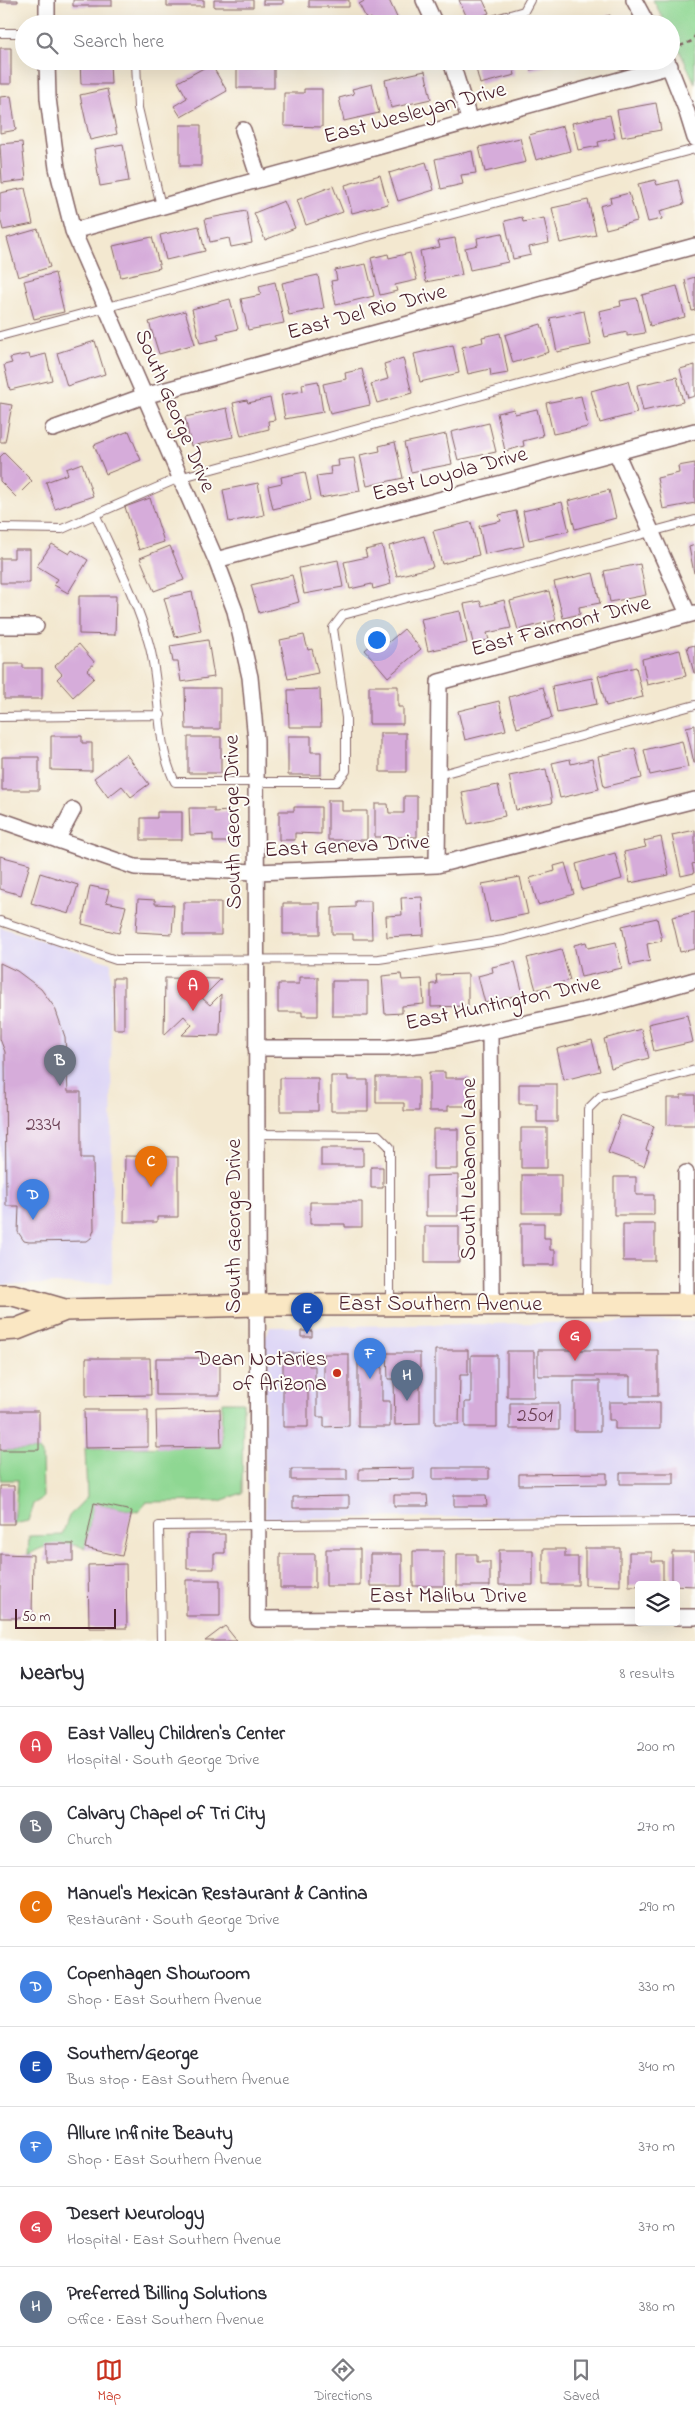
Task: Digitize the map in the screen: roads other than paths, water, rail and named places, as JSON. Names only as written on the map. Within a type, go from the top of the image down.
[{"type":"main road","name":"East Southern Avenue","points":[[0,1295],[13,1295],[65,1310],[257,1305],[492,1306],[691,1304]]},
{"type":"main road","name":"East Southern Avenue","points":[[0,1330],[17,1329],[65,1310]]},
{"type":"street","points":[[46,0],[47,15]]},
{"type":"street","points":[[424,0],[431,15]]},
{"type":"street","points":[[634,0],[642,15]]},
{"type":"street","name":"South George Drive","points":[[47,70],[48,98],[57,168],[73,230],[216,560],[235,611],[250,677],[256,740],[258,1619]]},
{"type":"street","points":[[454,70],[470,122]]},
{"type":"street","name":"East Wesleyan Drive","points":[[73,230],[470,122],[648,70]]},
{"type":"street","points":[[670,70],[695,138]]},
{"type":"street","points":[[244,130],[259,179]]},
{"type":"street","name":"East Del Rio Drive","points":[[53,428],[144,396],[695,246]]},
{"type":"street","name":"East Loyola Drive","points":[[216,560],[695,431]]},
{"type":"street","points":[[616,452],[651,532],[692,614]]},
{"type":"street","name":"East Fairmont Drive","points":[[438,775],[439,682],[692,614]]},
{"type":"street","points":[[0,626],[36,626]]},
{"type":"street","points":[[437,865],[438,775]]},
{"type":"street","name":"East Geneva Drive","points":[[0,820],[135,867],[256,872],[437,865],[695,800]]},
{"type":"street","points":[[57,840],[73,810]]},
{"type":"street","name":"East Huntington Drive","points":[[256,1048],[387,1048],[436,1043],[591,1009],[695,980]]},
{"type":"street","name":"South Lebanon Lane","points":[[490,1032],[492,1306]]},
{"type":"street","points":[[686,1173],[691,1304]]},
{"type":"street","name":"East Malibu Drive","points":[[258,1619],[635,1617]]},
{"type":"street","points":[[680,1617],[695,1617]]},
{"type":"lane","points":[[510,15],[524,11],[530,0]]},
{"type":"lane","points":[[0,33],[15,33]]},
{"type":"lane","points":[[136,70],[138,108],[161,206]]},
{"type":"lane","points":[[0,336],[695,149]]},
{"type":"lane","points":[[0,528],[62,529],[96,516],[179,478],[695,337]]},
{"type":"lane","points":[[96,516],[134,601],[150,644],[166,764],[175,782],[337,782],[346,771],[346,718],[333,628],[343,616],[695,520]]},
{"type":"lane","points":[[438,775],[695,705]]},
{"type":"lane","points":[[0,718],[160,715]]},
{"type":"lane","points":[[0,921],[116,960],[256,961],[379,959],[504,940],[695,888]]},
{"type":"lane","points":[[588,1305],[588,1110],[600,1096],[695,1070]]},
{"type":"lane","points":[[256,1134],[378,1135],[390,1147],[390,1305]]},
{"type":"lane","points":[[161,1641],[159,1526],[695,1521]]},
{"type":"place","name":"East Valley Children's Center","points":[[193,1011]]},
{"type":"place","name":"Calvary Chapel of Tri City","points":[[60,1086]]},
{"type":"place","name":"Manuel's Mexican Restaurant & Cantina","points":[[151,1187]]},
{"type":"place","name":"Copenhagen Showroom","points":[[33,1220]]},
{"type":"place","name":"Southern/George","points":[[307,1334]]},
{"type":"place","name":"Desert Neurology","points":[[575,1361]]},
{"type":"place","name":"Dean Notaries of Arizona","points":[[337,1373]]},
{"type":"place","name":"Allure Infinite Beauty","points":[[370,1379]]},
{"type":"place","name":"Preferred Billing Solutions","points":[[407,1401]]}]
